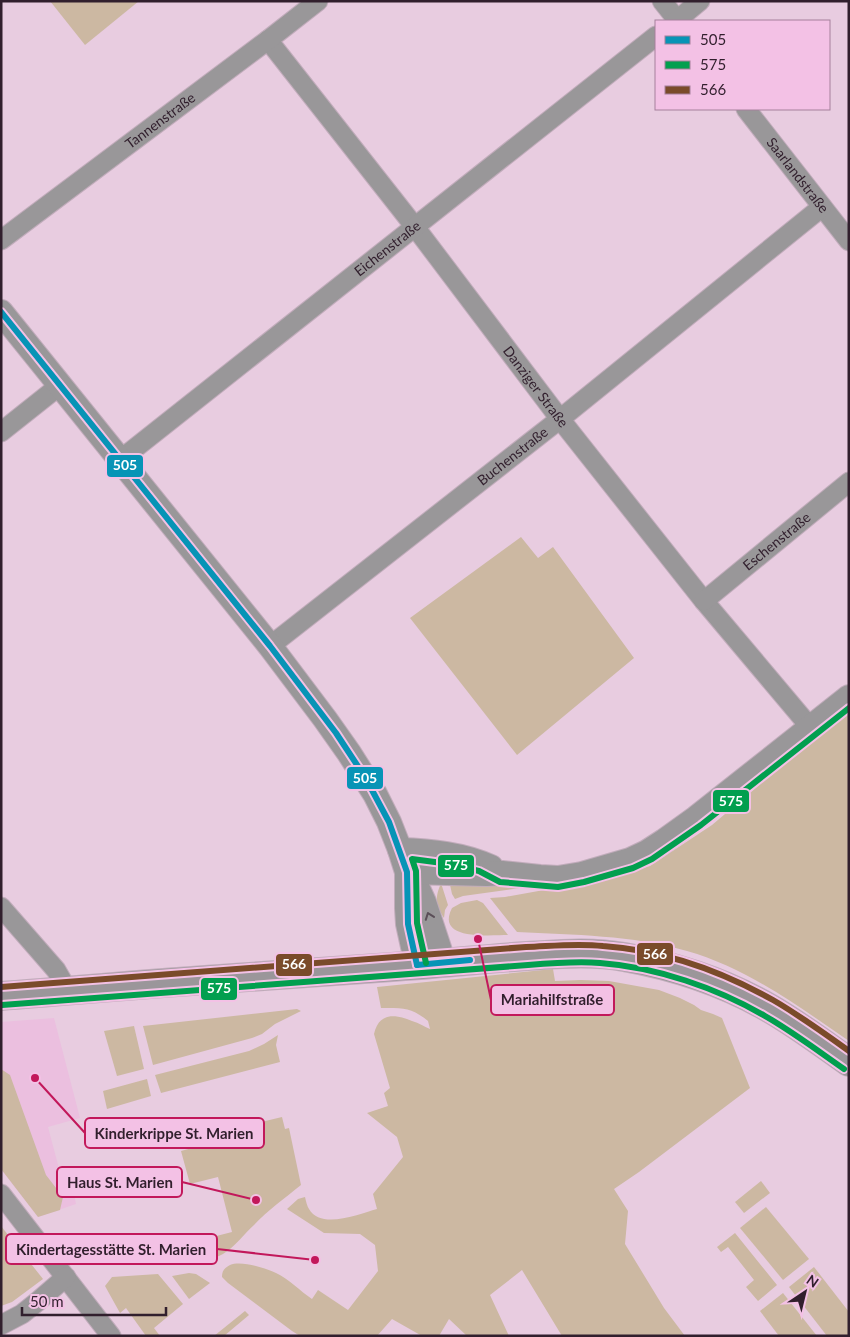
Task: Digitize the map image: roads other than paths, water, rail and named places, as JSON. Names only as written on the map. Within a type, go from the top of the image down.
[{"type":"main road","points":[[1,996],[526,956],[590,954],[623,957],[664,966],[693,974],[744,994],[796,1025],[849,1062]]},
{"type":"street","name":"Tannenstraße","points":[[1,240],[318,1]]},
{"type":"street","points":[[662,1],[676,20]]},
{"type":"street","points":[[678,20],[700,1]]},
{"type":"street","name":"Eichenstraße","points":[[120,460],[655,37]]},
{"type":"street","name":"Danziger Straße","points":[[268,40],[415,227],[560,419],[704,601],[810,727]]},
{"type":"street","name":"Saarlandstraße","points":[[747,110],[849,240]]},
{"type":"street","name":"Buchenstraße","points":[[270,646],[560,419],[822,207]]},
{"type":"street","points":[[1,312],[270,646],[336,733],[376,794],[404,861],[424,902],[444,963]]},
{"type":"street","points":[[1,432],[60,386]]},
{"type":"street","name":"Eschenstraße","points":[[704,601],[849,482]]},
{"type":"street","points":[[404,861],[425,852],[458,856],[482,863],[502,872],[540,877],[568,876],[598,870],[630,860],[664,841],[696,818],[849,697]]},
{"type":"street","points":[[404,861],[406,908],[417,965]]},
{"type":"street","points":[[1,907],[56,970],[68,991]]},
{"type":"street","points":[[1,1194],[111,1336]]},
{"type":"street","points":[[1,1325],[22,1314],[66,1276]]},
{"type":"place","name":"Mariahilfstraße","points":[[478,939]]},
{"type":"place","name":"Kinderkrippe St. Marien","points":[[35,1078]]},
{"type":"place","name":"Haus St. Marien","points":[[256,1200]]},
{"type":"place","name":"Kindertagesstätte St. Marien","points":[[315,1260]]}]
